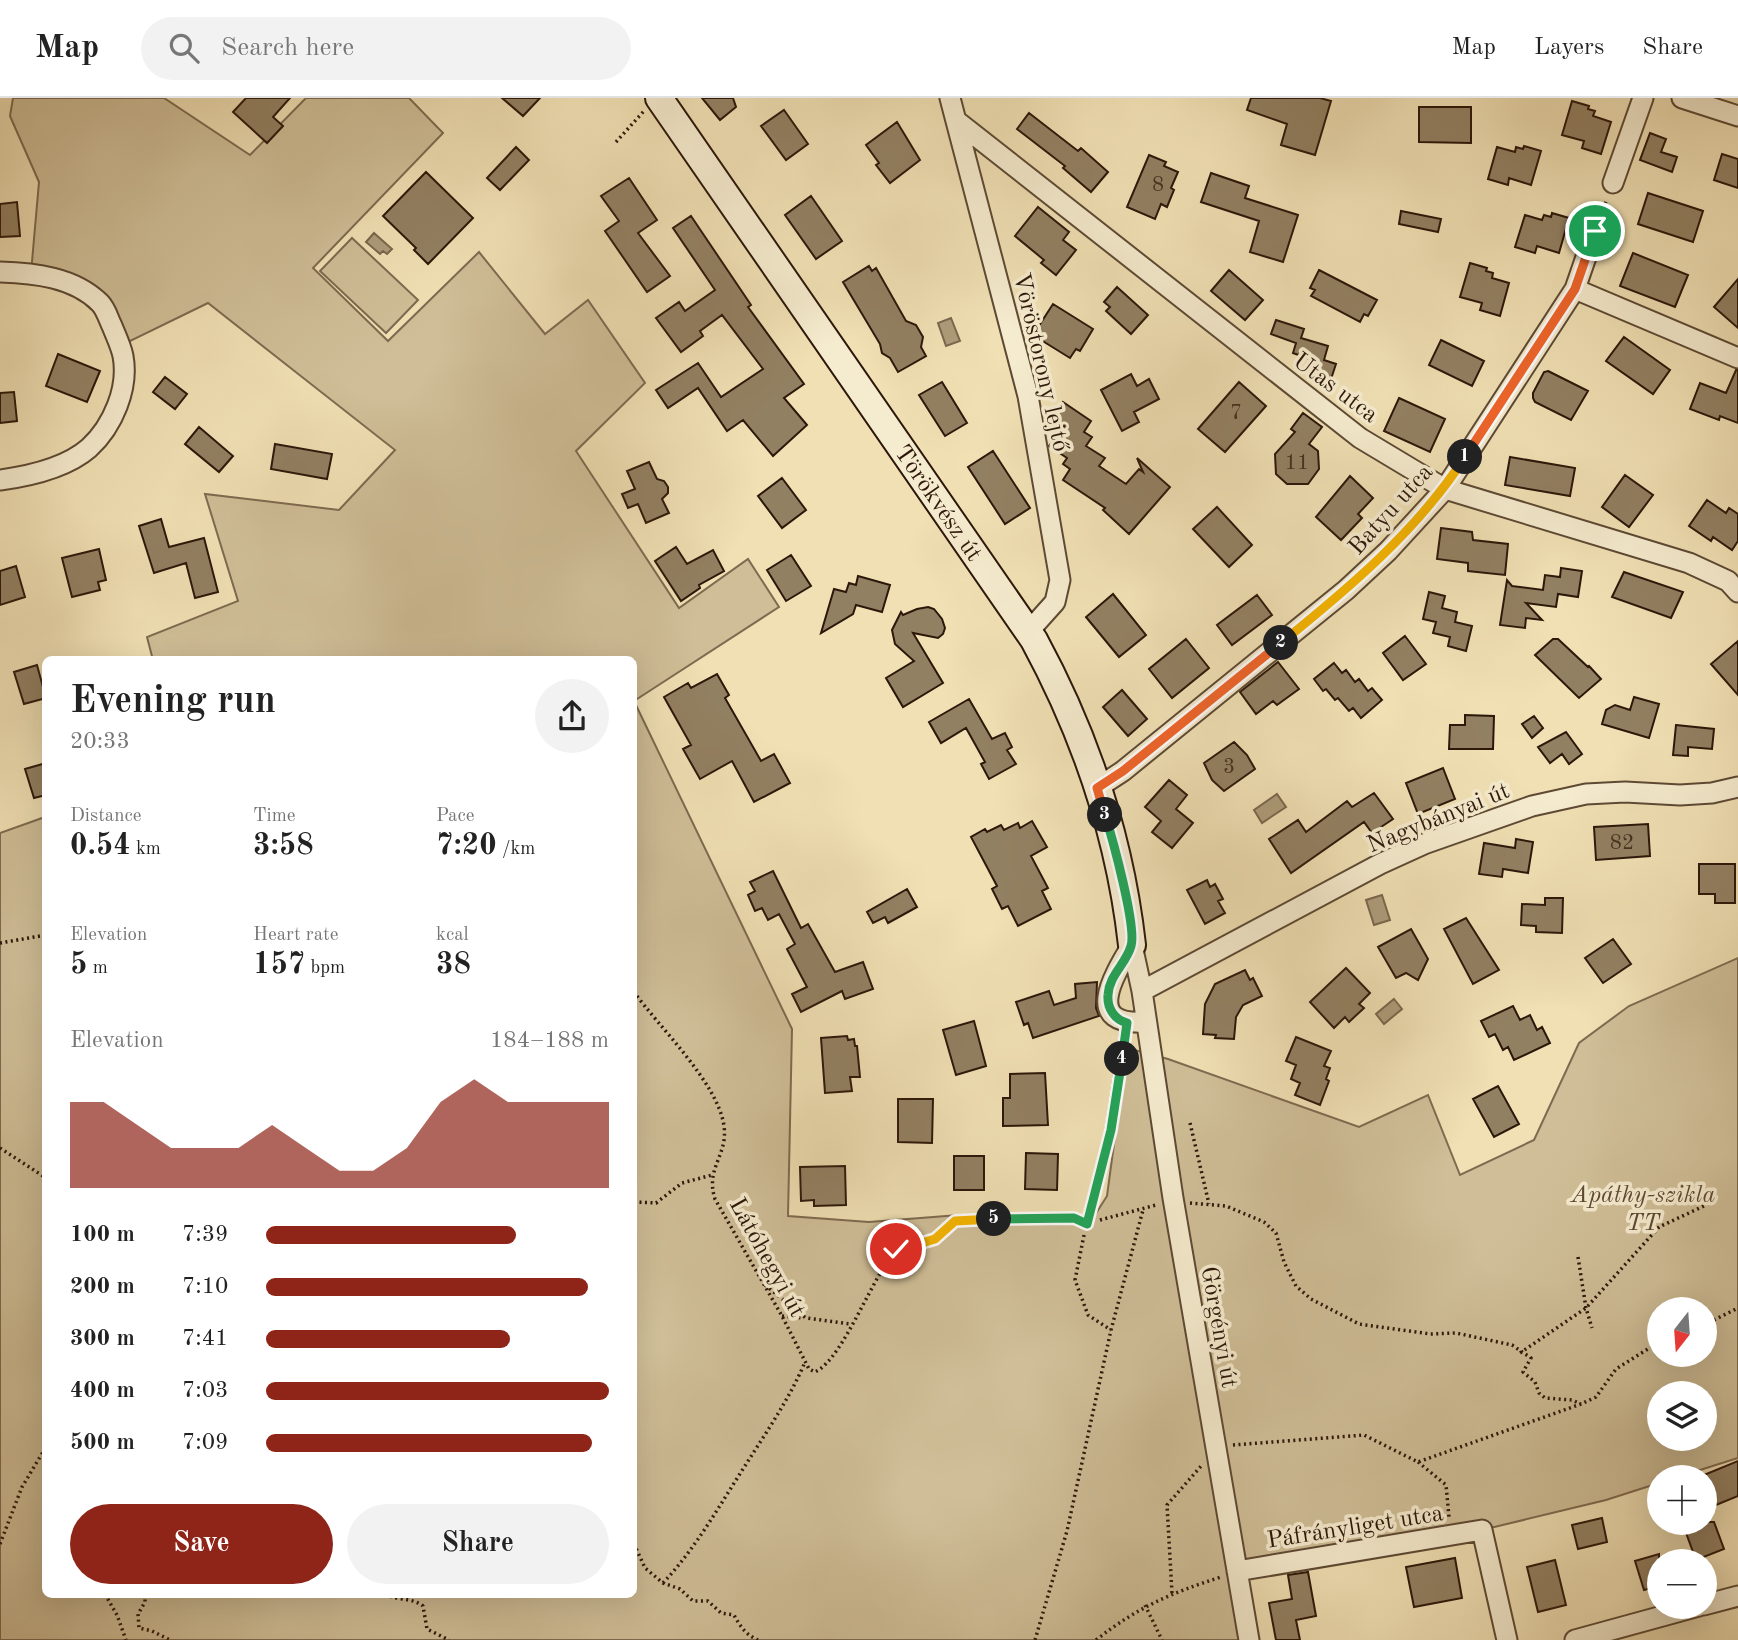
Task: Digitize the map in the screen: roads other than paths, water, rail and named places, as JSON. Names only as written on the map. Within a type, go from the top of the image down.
[{"type":"street","name":"Vöröstorony lejtő","points":[[950,98],[1028,396],[1060,580],[1055,602],[1029,631]]},
{"type":"street","points":[[1613,183],[1643,98]]},
{"type":"street","points":[[1682,98],[1738,116]]},
{"type":"street","name":"Törökvész út","points":[[653,102],[1029,631],[1071,715],[1087,756],[1112,837],[1127,902],[1132,945],[1142,991],[1136,1022]]},
{"type":"street","name":"Utas utca","points":[[958,122],[1360,438],[1445,489],[1689,563],[1728,581],[1738,592]]},
{"type":"street","name":"Batyu utca","points":[[1097,788],[1123,771],[1346,590],[1388,551],[1445,489],[1575,289],[1595,231]]},
{"type":"street","points":[[0,272],[54,277],[99,302],[105,309],[120,346],[124,373],[121,393],[106,429],[88,448],[65,463],[23,477],[0,480]]},
{"type":"street","points":[[1575,289],[1738,358]]},
{"type":"street","name":"Nagybányai út","points":[[1142,991],[1380,864],[1424,844],[1532,806],[1586,794],[1625,792],[1673,795],[1712,793],[1738,787]]},
{"type":"street","points":[[1132,945],[1111,981],[1108,995],[1109,1008],[1119,1021],[1136,1022]]},
{"type":"street","name":"Görgényi út","points":[[1136,1022],[1173,1198],[1249,1640]]},
{"type":"street","name":"Páfrányliget utca","points":[[1237,1571],[1482,1530],[1507,1640]]},
{"type":"street","points":[[1717,1602],[1738,1596]]},
{"type":"street","points":[[1575,1640],[1652,1619]]},
{"type":"lane","name":"Törökvész út","points":[[1087,1224],[1136,1022]]},
{"type":"park label","name":"Apáthy-szikla TT","points":[[1643,1208]]}]
